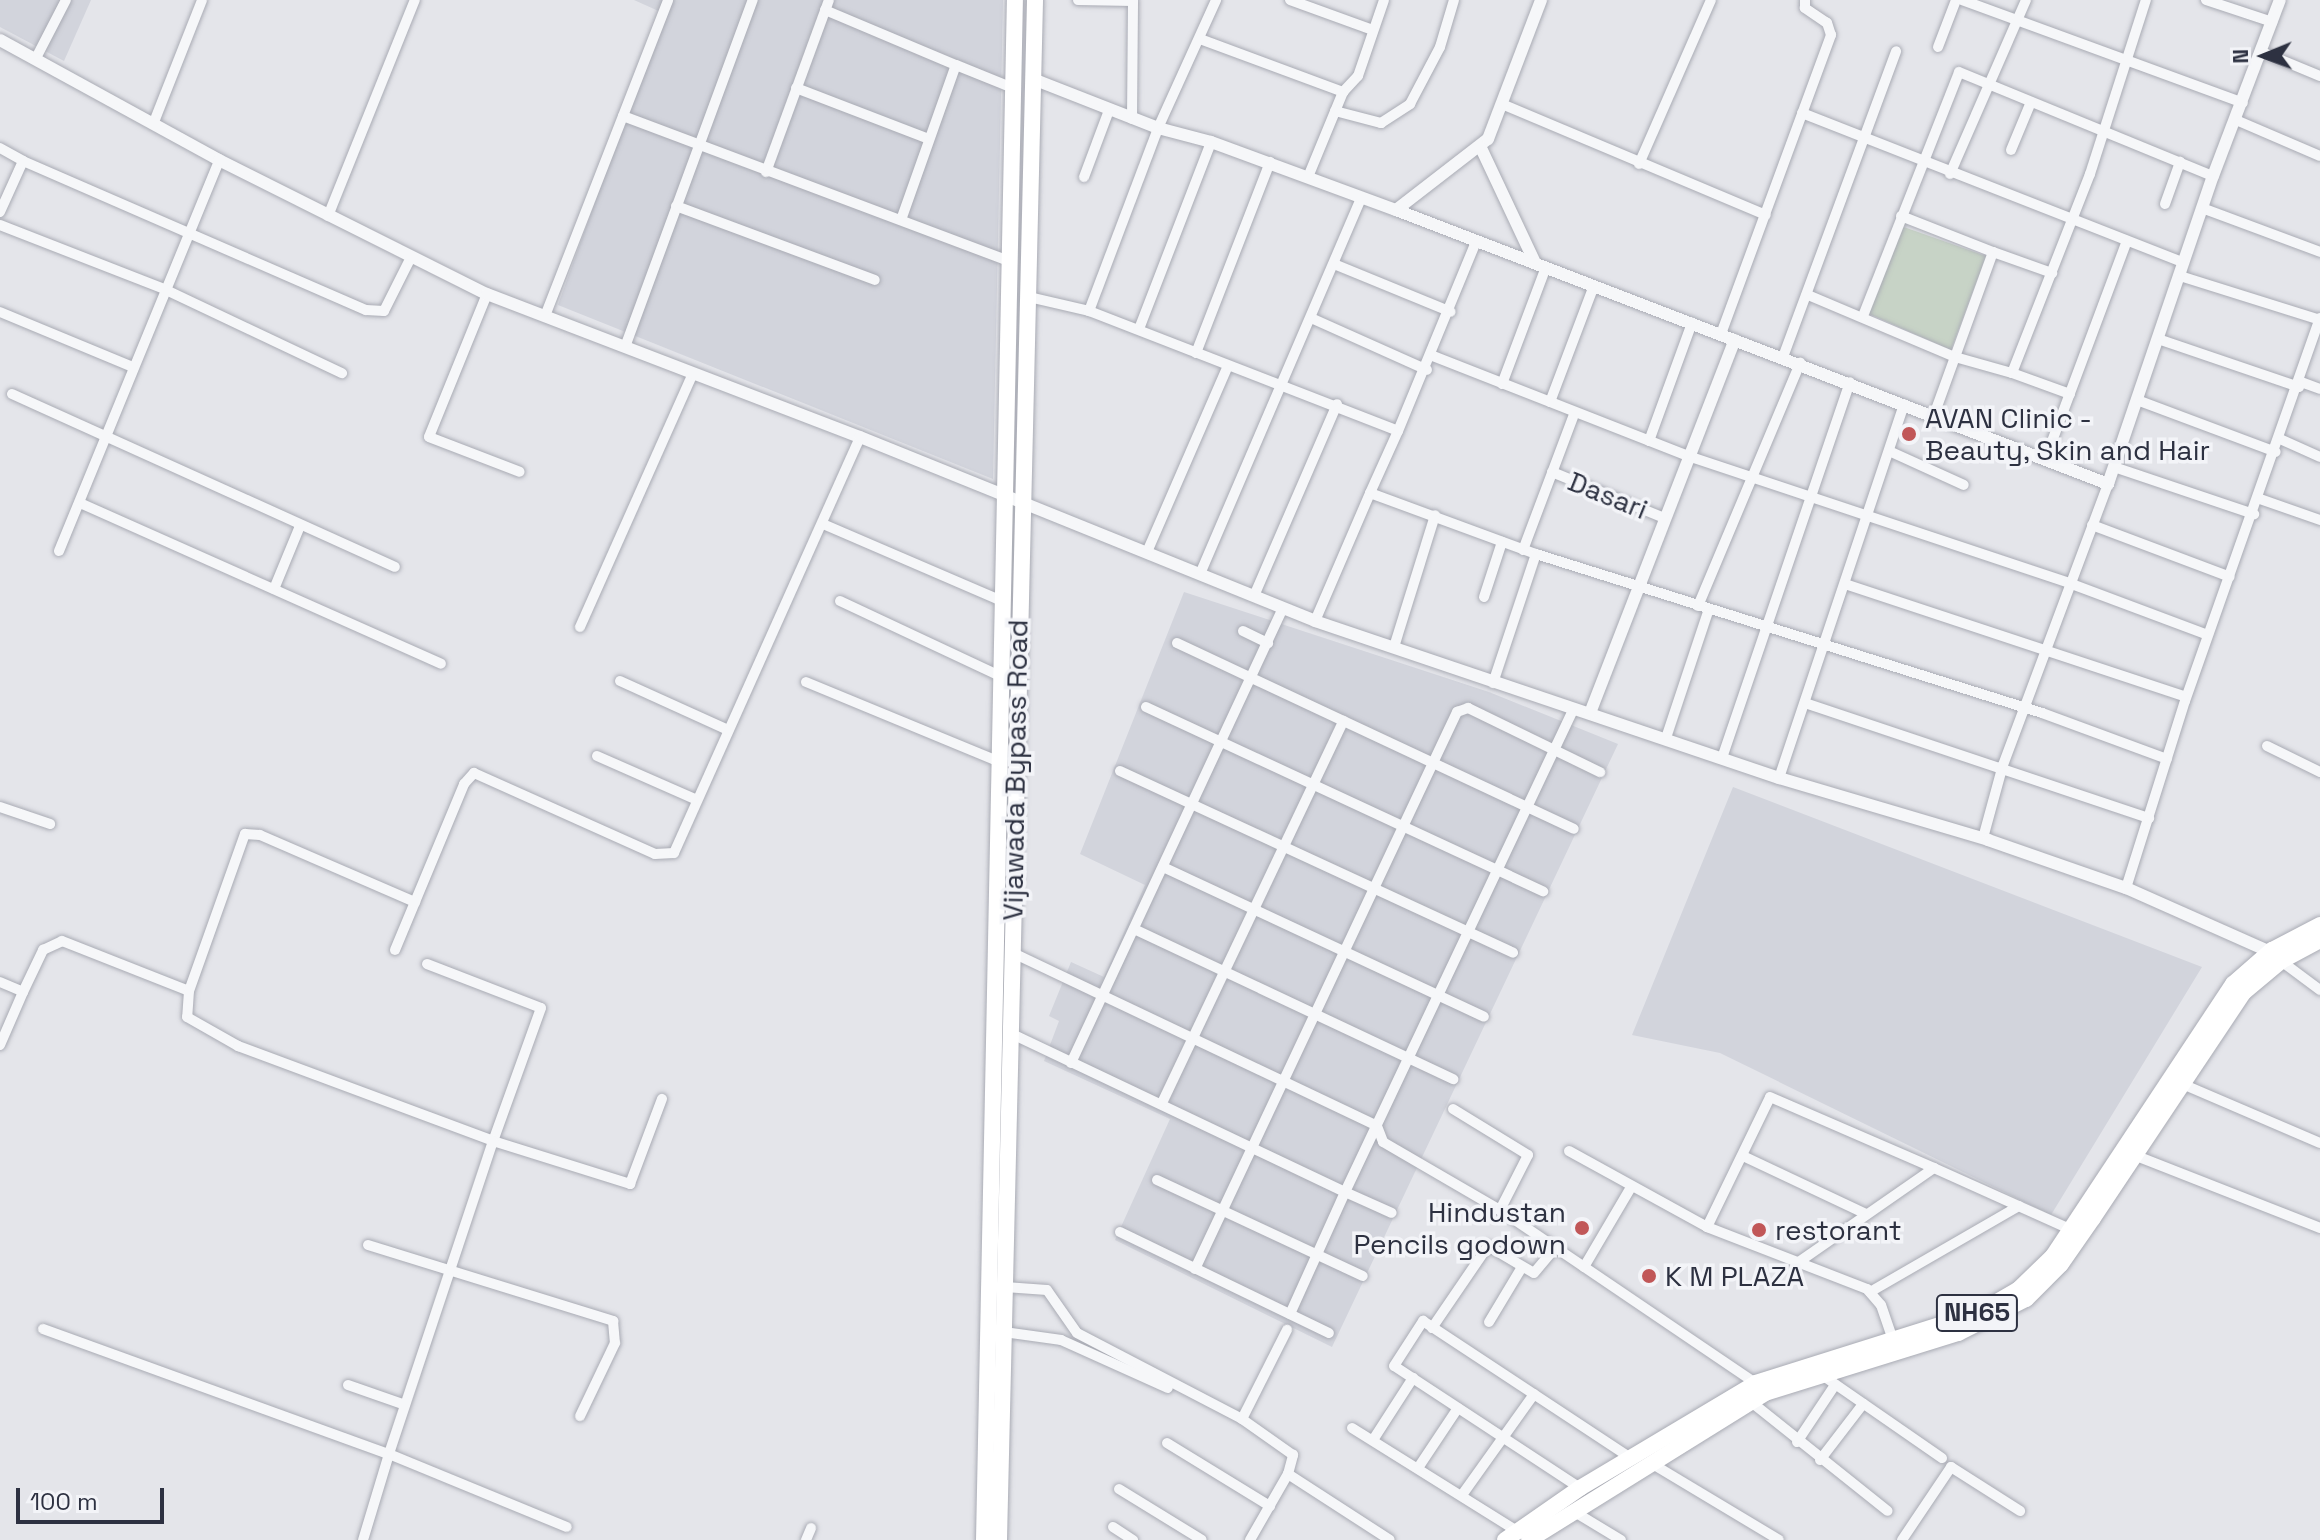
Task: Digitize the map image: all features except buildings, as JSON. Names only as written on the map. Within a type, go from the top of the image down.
[{"type":"main road","name":"Vijawada Bypass Road","points":[[984,1540],[1004,951],[1014,499],[1007,260],[1015,0]]},
{"type":"main road","name":"Vijawada Bypass Road","points":[[999,1540],[1009,1033],[1000,762],[1004,602],[1029,297],[1035,0]]},
{"type":"main road","name":"NH65","points":[[1522,1538],[1580,1488],[1756,1383],[2000,1302],[2035,1275],[2070,1229],[2215,1007],[2276,956],[2320,925]]},
{"type":"main road","name":"NH65","points":[[1522,1538],[1750,1401],[1821,1373],[1958,1333],[2009,1311],[2061,1264],[2243,993],[2276,956],[2320,940]]},
{"type":"street","points":[[36,58],[66,0]]},
{"type":"street","points":[[154,122],[202,0]]},
{"type":"street","points":[[328,216],[415,0]]},
{"type":"street","points":[[545,316],[668,0]]},
{"type":"street","points":[[625,347],[753,0]]},
{"type":"street","points":[[1078,0],[1133,0],[1132,119]]},
{"type":"street","points":[[1089,311],[1158,128],[1216,0]]},
{"type":"street","points":[[1290,0],[1373,30]]},
{"type":"street","points":[[1308,177],[1343,92],[1358,76],[1384,0]]},
{"type":"street","points":[[1335,111],[1381,123],[1410,104],[1440,47],[1454,0]]},
{"type":"street","points":[[1396,210],[1481,148],[1502,104],[1541,0]]},
{"type":"street","points":[[1639,164],[1711,0]]},
{"type":"street","points":[[1721,334],[1831,35],[1827,23],[1805,8],[1805,0]]},
{"type":"street","points":[[1938,47],[1959,0],[2243,103]]},
{"type":"street","points":[[1950,174],[2026,0]]},
{"type":"street","points":[[2012,373],[2072,220],[2146,0]]},
{"type":"street","points":[[2206,0],[2272,22]]},
{"type":"street","points":[[1983,838],[2003,765],[2108,484],[2213,176],[2280,0]]},
{"type":"street","points":[[766,172],[827,5],[1013,88]]},
{"type":"street","points":[[1200,39],[1343,92]]},
{"type":"street","points":[[0,40],[219,160],[410,259],[487,294],[860,437],[1315,621],[1779,778],[1983,838],[2126,888],[2276,956],[2320,990]]},
{"type":"street","points":[[1783,357],[1896,51]]},
{"type":"street","points":[[2262,52],[2320,76]]},
{"type":"street","points":[[901,220],[956,65]]},
{"type":"street","points":[[1863,316],[1959,72],[2213,176]]},
{"type":"street","points":[[1033,79],[1132,119],[1270,162],[1541,265],[1593,288],[1850,382],[2108,484]]},
{"type":"street","points":[[796,88],[929,139]]},
{"type":"street","points":[[2011,150],[2031,102]]},
{"type":"street","points":[[1502,104],[1766,215]]},
{"type":"street","points":[[1084,177],[1109,110]]},
{"type":"street","points":[[1802,113],[1864,142],[2184,263]]},
{"type":"street","points":[[623,116],[1007,260]]},
{"type":"street","points":[[2236,120],[2320,156]]},
{"type":"street","points":[[1139,329],[1211,142]]},
{"type":"street","points":[[0,148],[23,161],[378,313],[390,303],[410,259]]},
{"type":"street","points":[[1481,148],[1541,265],[1502,384]]},
{"type":"street","points":[[59,551],[219,160]]},
{"type":"street","points":[[0,212],[23,161]]},
{"type":"street","points":[[1196,353],[1270,162]]},
{"type":"street","points":[[2165,204],[2180,162]]},
{"type":"street","points":[[1200,574],[1361,199]]},
{"type":"street","points":[[676,206],[875,280]]},
{"type":"street","points":[[2202,208],[2320,252]]},
{"type":"street","points":[[1901,216],[2052,273]]},
{"type":"street","points":[[0,225],[164,289],[342,373]]},
{"type":"street","points":[[2045,460],[2127,241]]},
{"type":"street","points":[[1315,621],[1433,356],[1476,242]]},
{"type":"street","points":[[1934,415],[1993,252]]},
{"type":"street","points":[[1334,264],[1451,312]]},
{"type":"street","points":[[2126,888],[2186,697],[2260,499],[2320,319],[2180,276]]},
{"type":"street","points":[[1550,402],[1593,288]]},
{"type":"street","points":[[487,294],[429,437],[520,472]]},
{"type":"street","points":[[1808,295],[1955,357],[2070,394]]},
{"type":"street","points":[[1029,297],[1089,311],[1139,329],[1228,366],[1337,404],[1398,431]]},
{"type":"street","points":[[0,312],[133,367]]},
{"type":"street","points":[[1311,318],[1427,370]]},
{"type":"street","points":[[1649,441],[1692,323]]},
{"type":"street","points":[[2158,339],[2320,389]]},
{"type":"street","points":[[1590,713],[1735,340]]},
{"type":"street","points":[[1433,356],[1688,456],[1868,519],[2069,583],[2208,635]]},
{"type":"street","points":[[1666,738],[1703,608],[1751,478],[1769,447],[1800,363]]},
{"type":"street","points":[[1147,552],[1228,366]]},
{"type":"street","points":[[580,627],[693,373]]},
{"type":"street","points":[[1722,758],[1850,382]]},
{"type":"street","points":[[12,394],[395,567]]},
{"type":"street","points":[[2137,400],[2276,452]]},
{"type":"street","points":[[1254,596],[1337,404]]},
{"type":"street","points":[[1779,778],[1904,404]]},
{"type":"street","points":[[1523,550],[1575,412]]},
{"type":"street","points":[[395,950],[464,784],[474,773],[663,857],[674,853],[860,437]]},
{"type":"street","points":[[2280,439],[2320,457]]},
{"type":"street","points":[[1889,451],[1964,485]]},
{"type":"street","points":[[2114,467],[2254,514]]},
{"type":"street","name":"Dasari","points":[[1552,472],[1664,518]]},
{"type":"street","points":[[1370,493],[1523,550],[1639,583],[1703,608],[2024,707],[2167,759]]},
{"type":"street","points":[[2260,499],[2320,520]]},
{"type":"street","points":[[80,503],[441,664]]},
{"type":"street","points":[[1394,647],[1435,515]]},
{"type":"street","points":[[823,524],[1004,602]]},
{"type":"street","points":[[2092,525],[2230,577]]},
{"type":"street","points":[[274,589],[300,526]]},
{"type":"street","points":[[1484,597],[1502,542]]},
{"type":"street","points":[[1493,683],[1536,554]]},
{"type":"street","points":[[1845,584],[2046,648],[2186,697]]},
{"type":"street","points":[[840,601],[1002,677]]},
{"type":"street","points":[[1071,1063],[1283,608]]},
{"type":"street","points":[[1243,631],[1268,643]]},
{"type":"street","points":[[1177,643],[1574,829]]},
{"type":"street","points":[[620,681],[728,730]]},
{"type":"street","points":[[806,682],[1000,762]]},
{"type":"street","points":[[1805,703],[2003,765],[2149,818]]},
{"type":"street","points":[[1146,707],[1543,891]]},
{"type":"street","points":[[1195,1269],[1314,1013],[1462,708],[1600,772]]},
{"type":"street","points":[[1290,1314],[1574,708]]},
{"type":"street","points":[[1162,1103],[1343,721]]},
{"type":"street","points":[[2267,746],[2320,772]]},
{"type":"street","points":[[597,756],[697,800]]},
{"type":"street","points":[[1120,771],[1513,953]]},
{"type":"street","points":[[0,807],[50,824]]},
{"type":"street","points":[[415,902],[260,835],[245,834],[189,991],[187,1017],[238,1046],[493,1141],[630,1184],[662,1099]]},
{"type":"street","points":[[1163,867],[1484,1017]]},
{"type":"street","points":[[1134,929],[1453,1079]]},
{"type":"street","points":[[0,1045],[43,950],[62,941],[189,991]]},
{"type":"street","points":[[1004,951],[1377,1126],[1383,1142],[1500,1210],[1756,1383]]},
{"type":"street","points":[[363,1540],[493,1141],[541,1008],[427,964]]},
{"type":"street","points":[[0,982],[23,992]]},
{"type":"street","points":[[1009,1033],[1392,1213]]},
{"type":"street","points":[[2180,1083],[2320,1143]]},
{"type":"street","points":[[1707,1227],[1770,1097],[2070,1229]]},
{"type":"street","points":[[1453,1109],[1528,1155],[1500,1210]]},
{"type":"street","points":[[1569,1151],[1630,1189],[1707,1227],[1870,1292],[1888,1319],[1893,1339]]},
{"type":"street","points":[[2134,1155],[2320,1228]]},
{"type":"street","points":[[1743,1156],[1866,1214]]},
{"type":"street","points":[[1799,1262],[1934,1168]]},
{"type":"street","points":[[1157,1180],[1363,1276]]},
{"type":"street","points":[[1584,1267],[1630,1189]]},
{"type":"street","points":[[1870,1292],[2019,1206]]},
{"type":"street","points":[[1120,1232],[1329,1333]]},
{"type":"street","points":[[368,1245],[613,1321],[615,1343],[580,1416]]},
{"type":"street","points":[[1432,1328],[1488,1246],[1538,1273],[1554,1249]]},
{"type":"street","points":[[1489,1322],[1522,1267]]},
{"type":"street","points":[[1005,1287],[1041,1288],[1055,1294],[1077,1333],[1242,1419],[1290,1450],[1293,1461],[1288,1474],[1250,1540]]},
{"type":"street","points":[[1580,1488],[1394,1366],[1423,1321],[1631,1458]]},
{"type":"street","points":[[43,1329],[389,1454],[567,1527]]},
{"type":"street","points":[[1242,1419],[1287,1330]]},
{"type":"street","points":[[1004,1332],[1061,1340],[1168,1388]]},
{"type":"street","points":[[1821,1373],[1942,1458]]},
{"type":"street","points":[[1373,1440],[1413,1378]]},
{"type":"street","points":[[348,1385],[405,1405]]},
{"type":"street","points":[[1797,1442],[1835,1385]]},
{"type":"street","points":[[1462,1495],[1534,1394]]},
{"type":"street","points":[[1750,1401],[1797,1442],[1888,1511]]},
{"type":"street","points":[[1820,1460],[1863,1404]]},
{"type":"street","points":[[1418,1468],[1458,1408]]},
{"type":"street","points":[[1352,1428],[1462,1495],[1522,1538]]},
{"type":"street","points":[[1167,1443],[1270,1506]]},
{"type":"street","points":[[1650,1462],[1779,1540]]},
{"type":"street","points":[[1902,1540],[1951,1467],[2020,1511]]},
{"type":"street","points":[[1288,1474],[1390,1540]]},
{"type":"street","points":[[1119,1489],[1202,1540]]},
{"type":"street","points":[[1571,1510],[1621,1540]]},
{"type":"street","points":[[1113,1527],[1133,1540]]},
{"type":"street","points":[[806,1540],[811,1528]]},
{"type":"shaded area","points":[[0,0],[91,0],[64,61],[0,27]]},
{"type":"shaded area","points":[[634,0],[1003,0],[993,479],[558,305],[663,13]]},
{"type":"shaded area","points":[[1184,592],[1489,692],[1618,744],[1332,1347],[1115,1240],[1170,1119],[1044,1061],[1059,1021],[1049,1016],[1071,962],[1104,977],[1145,885],[1080,854]]},
{"type":"shaded area","points":[[1733,787],[2202,967],[2051,1215],[1720,1053],[1632,1035]]},
{"type":"green space","points":[[1901,226],[1986,256],[1951,350],[1867,313]]},
{"type":"place","name":"AVAN Clinic - Beauty, Skin and Hair","points":[[1909,434]]},
{"type":"place","name":"Hindustan Pencils godown","points":[[1582,1228]]},
{"type":"place","name":"restorant","points":[[1759,1230]]},
{"type":"place","name":"K M PLAZA","points":[[1649,1276]]}]
